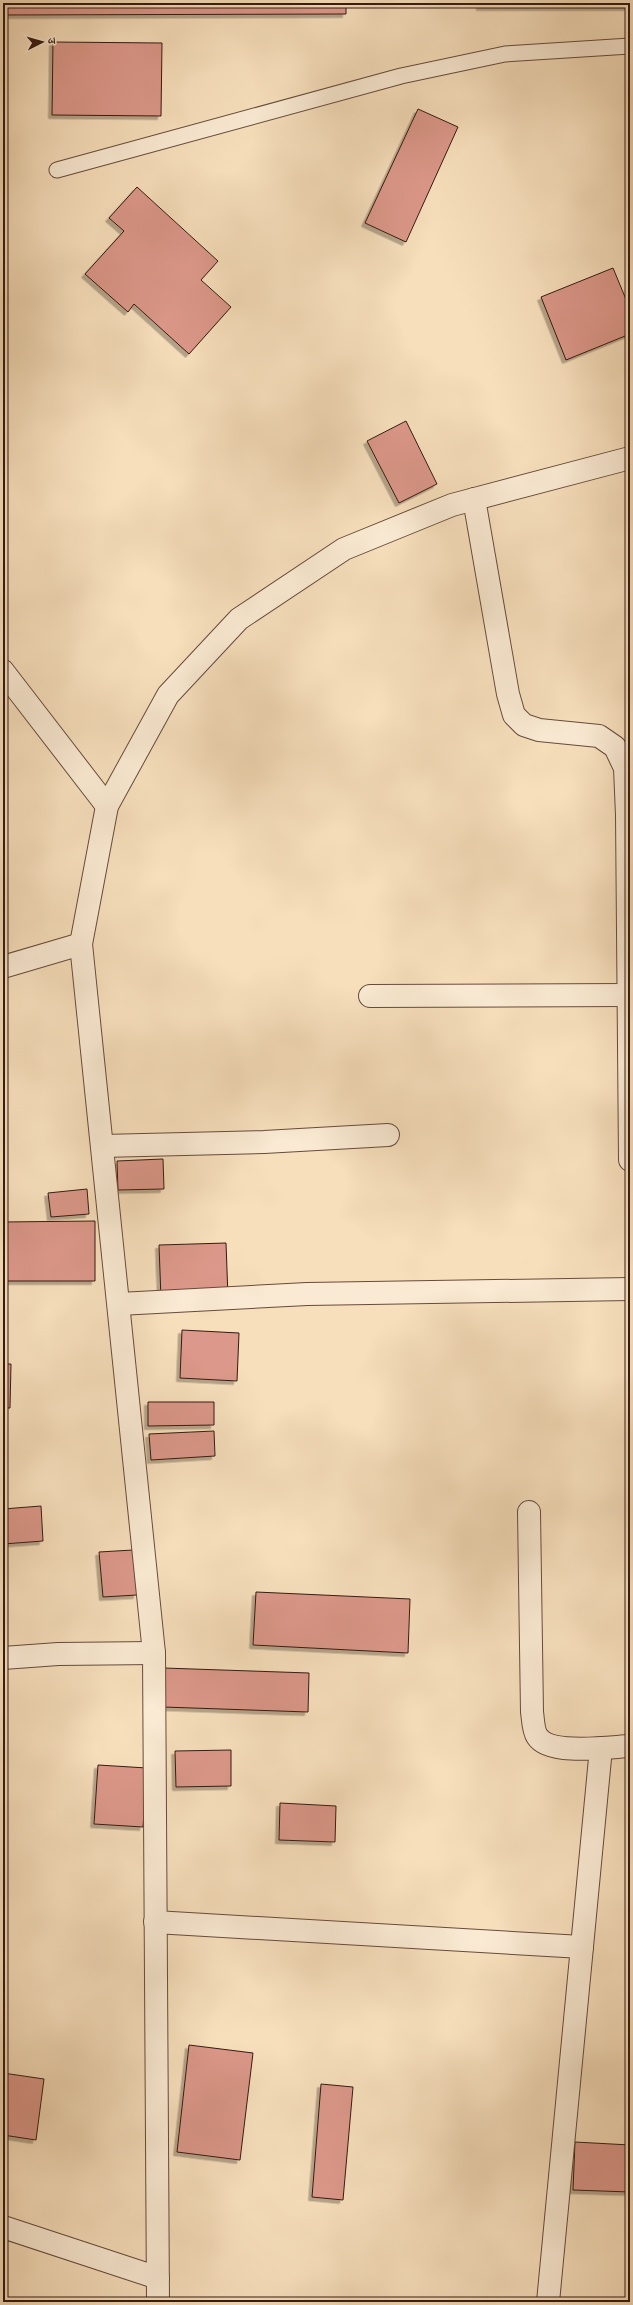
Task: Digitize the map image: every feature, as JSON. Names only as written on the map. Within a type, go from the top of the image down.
[{"type":"street","points":[[158,2302],[154,1922],[154,1653],[81,944],[107,806],[168,695],[239,619],[344,549],[452,505],[630,458]]},
{"type":"street","points":[[474,499],[508,694],[514,715],[524,725],[540,730],[599,736],[615,747],[625,768],[630,1160]]},
{"type":"street","points":[[3,671],[107,806]]},
{"type":"street","points":[[3,967],[81,944]]},
{"type":"street","points":[[370,996],[629,995]]},
{"type":"street","points":[[102,1146],[264,1142],[388,1135]]},
{"type":"street","points":[[119,1304],[307,1294],[630,1289]]},
{"type":"street","points":[[529,1512],[532,1712],[536,1736],[546,1744],[565,1749],[630,1746]]},
{"type":"street","points":[[3,1658],[58,1654],[154,1653]]},
{"type":"street","points":[[548,2302],[601,1748]]},
{"type":"street","points":[[154,1922],[582,1947]]},
{"type":"street","points":[[3,2227],[158,2278]]},
{"type":"lane","points":[[57,170],[401,76],[505,54],[630,46]]},
{"type":"building","points":[[3,3],[346,3],[346,14],[3,15]]},
{"type":"building","points":[[480,3],[630,3],[630,7],[480,7]]},
{"type":"building","points":[[53,42],[162,43],[161,116],[52,115]]},
{"type":"building","points":[[418,109],[458,127],[406,242],[365,223]]},
{"type":"building","points":[[137,187],[218,261],[201,280],[231,307],[189,354],[134,304],[128,312],[85,274],[124,231],[109,218]]},
{"type":"building","points":[[613,268],[630,309],[630,334],[566,360],[541,297]]},
{"type":"building","points":[[406,421],[437,484],[399,503],[367,441]]},
{"type":"building","points":[[163,1159],[164,1189],[118,1190],[117,1161]]},
{"type":"building","points":[[87,1189],[89,1214],[51,1217],[48,1193]]},
{"type":"building","points":[[95,1221],[95,1281],[3,1281],[3,1222]]},
{"type":"building","points":[[226,1243],[228,1297],[161,1299],[159,1245]]},
{"type":"building","points":[[182,1330],[239,1333],[237,1381],[180,1378]]},
{"type":"building","points":[[3,1364],[11,1364],[10,1408],[3,1408]]},
{"type":"building","points":[[148,1402],[214,1402],[214,1425],[148,1426]]},
{"type":"building","points":[[214,1431],[215,1456],[151,1460],[149,1434]]},
{"type":"building","points":[[41,1506],[43,1541],[3,1544],[3,1509]]},
{"type":"building","points":[[133,1550],[137,1595],[103,1597],[99,1552]]},
{"type":"building","points":[[256,1592],[410,1599],[408,1653],[253,1645]]},
{"type":"building","points":[[164,1668],[309,1673],[308,1712],[163,1707]]},
{"type":"building","points":[[231,1750],[231,1786],[176,1787],[175,1751]]},
{"type":"building","points":[[98,1765],[147,1768],[143,1827],[94,1824]]},
{"type":"building","points":[[280,1803],[336,1806],[335,1842],[279,1840]]},
{"type":"building","points":[[189,2045],[253,2053],[240,2160],[177,2152]]},
{"type":"building","points":[[3,2073],[44,2079],[36,2140],[3,2135]]},
{"type":"building","points":[[321,2084],[353,2087],[343,2200],[312,2197]]},
{"type":"building","points":[[575,2142],[630,2145],[630,2192],[573,2190]]}]
